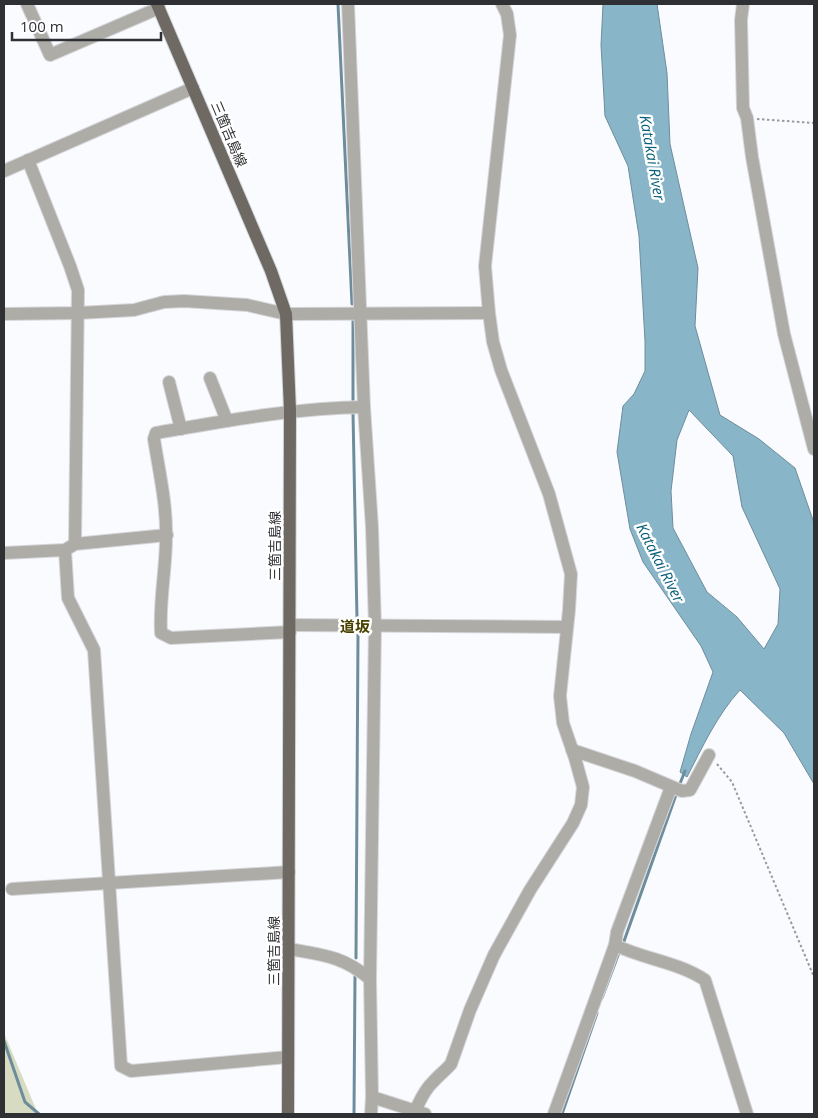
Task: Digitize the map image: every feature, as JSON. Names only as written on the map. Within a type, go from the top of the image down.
[{"type":"main road","name":"三箇吉島線","points":[[158,6],[279,290],[286,314],[290,411],[288,1114]]},
{"type":"street","points":[[27,4],[50,55],[158,6]]},
{"type":"street","points":[[348,4],[364,407],[372,527],[369,626],[371,1114]]},
{"type":"street","points":[[372,1097],[420,1113],[425,1091],[451,1064],[470,1010],[494,955],[530,890],[573,823],[581,805],[583,787],[563,723],[560,696],[571,574],[549,494],[500,370],[493,342],[489,313],[485,266],[510,35],[507,14],[502,4]]},
{"type":"street","points":[[743,4],[741,20],[743,108],[747,118],[752,157],[784,334],[814,449]]},
{"type":"street","points":[[4,170],[193,88]]},
{"type":"street","points":[[28,160],[78,290],[68,598],[94,650],[121,1066],[132,1071],[288,1057]]},
{"type":"street","points":[[4,314],[134,310],[164,302],[184,301],[247,305],[286,314],[489,313]]},
{"type":"street","points":[[210,378],[227,421]]},
{"type":"street","points":[[169,382],[181,429]]},
{"type":"street","points":[[364,407],[290,411],[156,433],[154,439],[164,507],[166,536],[165,574],[160,613],[161,633],[171,638],[351,626],[566,627]]},
{"type":"street","points":[[4,553],[166,536]]},
{"type":"street","points":[[572,750],[634,771],[675,788],[690,790],[709,755]]},
{"type":"street","points":[[554,1114],[615,945],[617,932],[675,788]]},
{"type":"street","points":[[12,889],[289,872]]},
{"type":"street","points":[[615,945],[627,951],[695,973],[705,980],[747,1114]]},
{"type":"street","points":[[289,949],[326,955],[343,961],[370,979]]},
{"type":"path","points":[[747,118],[814,123]]},
{"type":"path","points":[[709,755],[732,782],[814,977]]},
{"type":"green space","points":[[4,1033],[38,1114],[4,1114]]},
{"type":"water","name":"Katakai River","points":[[603,4],[657,4],[667,73],[670,144],[698,268],[695,326],[720,415],[759,439],[795,468],[814,523],[814,784],[784,733],[740,690],[717,721],[687,777],[680,772],[713,672],[701,646],[643,562],[630,529],[617,452],[623,406],[634,394],[645,371],[639,236],[628,166],[605,116],[601,45]],"holes":[[[689,410],[733,456],[742,507],[780,589],[778,624],[764,649],[737,617],[707,592],[673,528],[671,491],[677,440]]]},
{"type":"waterway","points":[[338,4],[352,304]]},
{"type":"waterway","points":[[353,321],[353,400]]},
{"type":"waterway","points":[[353,413],[357,619]]},
{"type":"waterway","points":[[356,958],[358,634]]},
{"type":"waterway","points":[[679,786],[685,771]]},
{"type":"waterway","points":[[623,944],[677,792]]},
{"type":"waterway","points":[[602,998],[620,950]]},
{"type":"waterway","points":[[354,1114],[355,976]]},
{"type":"waterway","points":[[562,1114],[597,1013]]},
{"type":"waterway","points":[[4,1041],[25,1102],[39,1114]]},
{"type":"district","name":"道坂","points":[[355,627]]}]
